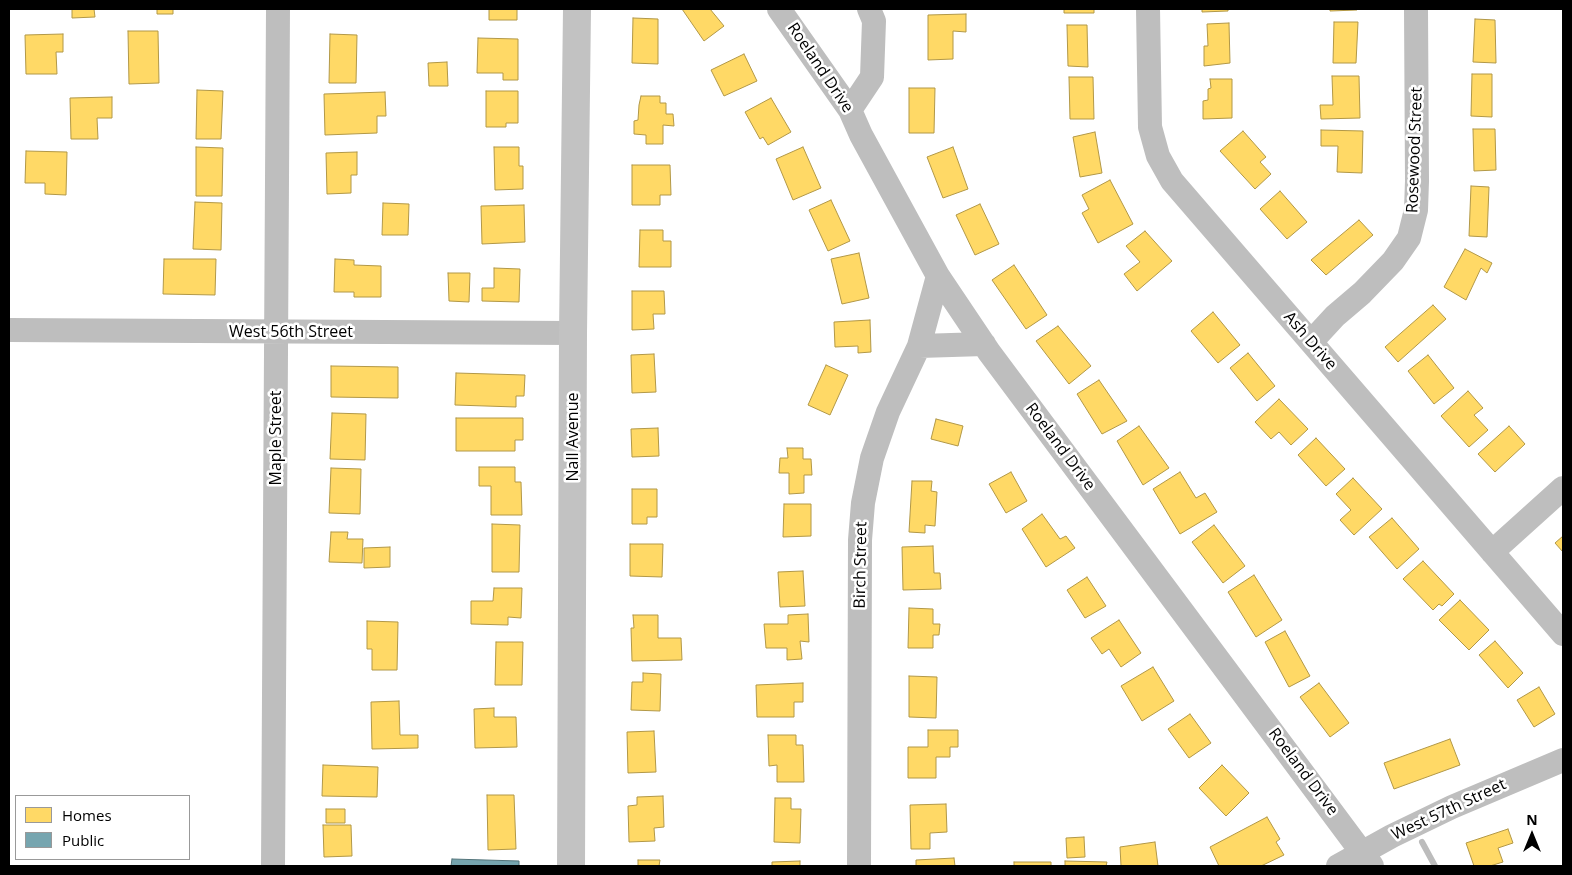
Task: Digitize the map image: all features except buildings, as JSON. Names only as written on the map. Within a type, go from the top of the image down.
[{"type":"street","name":"Maple Street","points":[[273,866],[278,9]]},
{"type":"street","name":"Nall Avenue","points":[[571,866],[573,333],[577,9]]},
{"type":"street","name":"Roeland Drive","points":[[780,9],[850,110],[861,135],[938,276],[984,344],[1367,860]]},
{"type":"street","points":[[850,110],[872,77],[874,21],[869,9]]},
{"type":"street","name":"Ash Drive","points":[[1148,9],[1150,127],[1158,156],[1172,181],[1563,634]]},
{"type":"street","name":"Rosewood Street","points":[[1311,342],[1335,316],[1362,293],[1393,261],[1409,238],[1416,210],[1417,181],[1416,9]]},
{"type":"street","name":"Birch Street","points":[[859,866],[860,540],[863,503],[872,458],[884,421],[919,346],[938,276]]},
{"type":"street","name":"West 56th Street","points":[[9,330],[276,333],[573,333]]},
{"type":"street","points":[[919,346],[984,344]]},
{"type":"street","points":[[1492,552],[1563,488]]},
{"type":"street","name":"West 57th Street","points":[[1338,866],[1367,860],[1392,836],[1480,794],[1563,760]]},
{"type":"waterway","points":[[1422,842],[1435,866]]}]
